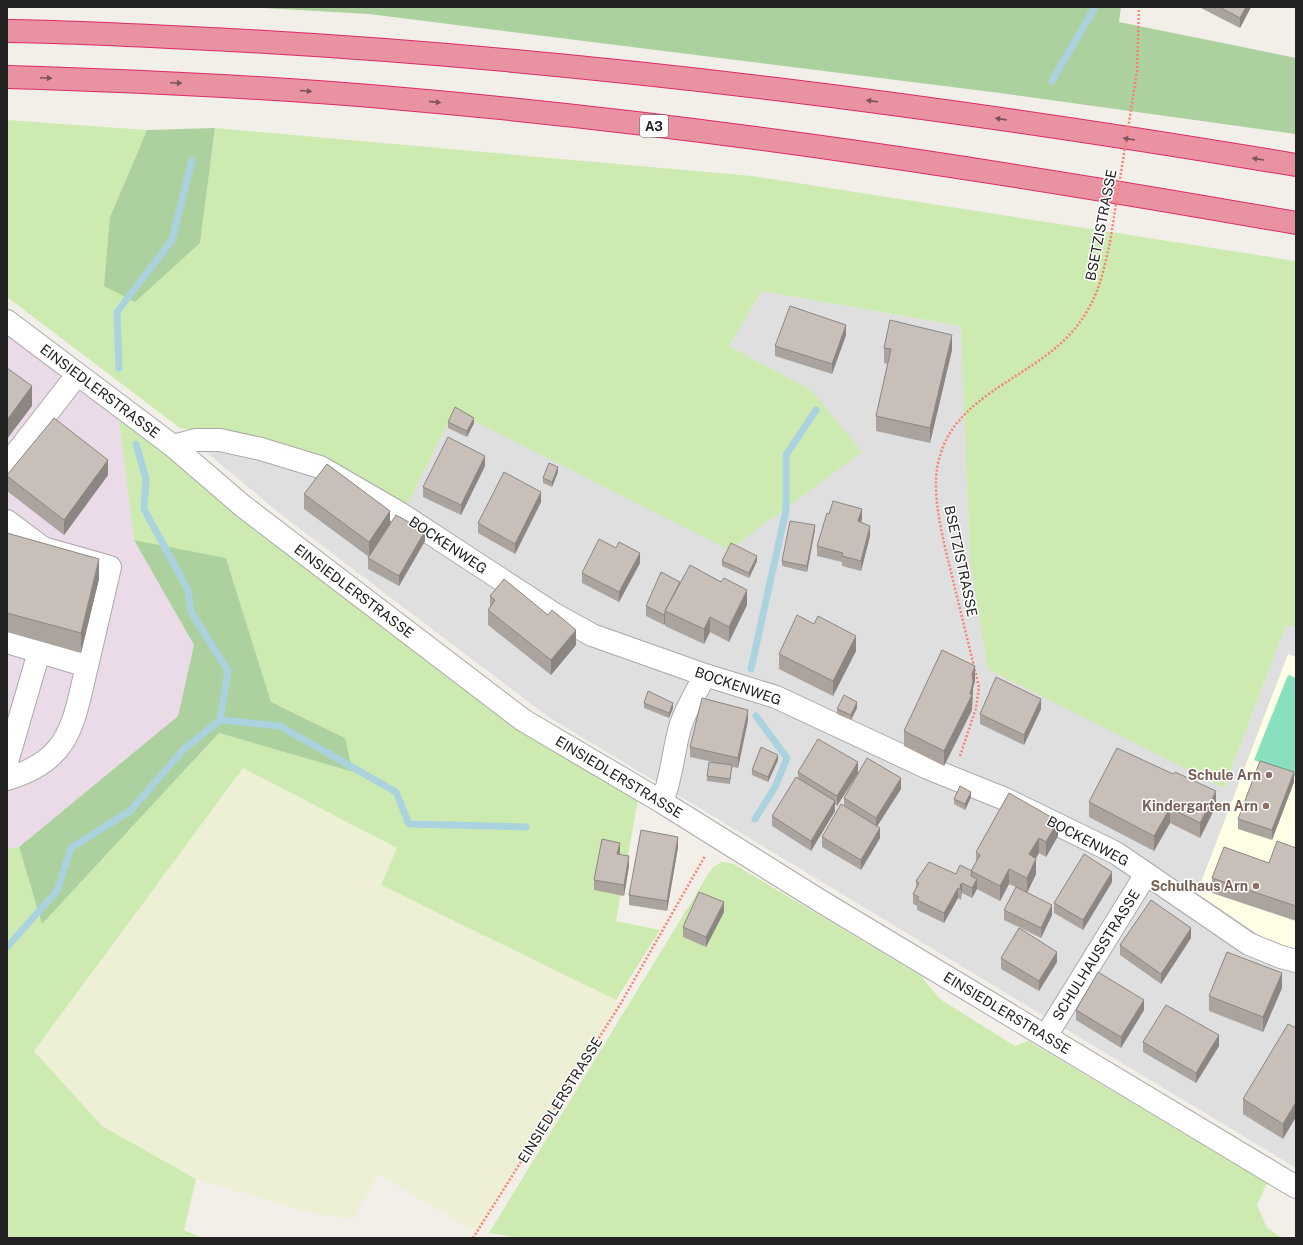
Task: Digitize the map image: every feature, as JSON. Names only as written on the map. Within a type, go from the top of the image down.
[{"type":"highway","points":[[7,31],[150,36],[396,51],[705,80],[1008,120],[1296,165]]},
{"type":"highway","name":"A3","points":[[7,77],[278,89],[404,99],[604,120],[898,158],[1024,177],[1296,224]]},
{"type":"street","name":"EINSIEDLERSTRASSE","points":[[7,321],[173,446],[244,507],[523,720],[662,802],[718,838],[1296,1187]]},
{"type":"street","points":[[7,465],[77,375]]},
{"type":"street","name":"BOCKENWEG","points":[[173,446],[195,440],[220,440],[261,449],[320,467],[401,514],[548,610],[592,635],[705,675],[776,697],[928,768],[1005,799],[1116,853],[1212,921],[1249,944],[1281,957],[1296,961]]},
{"type":"street","points":[[7,521],[43,548],[110,567],[74,723],[63,745],[25,774],[7,779]]},
{"type":"street","points":[[7,642],[87,666]]},
{"type":"street","points":[[7,762],[39,652]]},
{"type":"street","points":[[662,802],[667,790],[670,767],[681,724],[705,675]]},
{"type":"street","name":"SCHULHAUSSTRASSE","points":[[1046,1036],[1146,874]]},
{"type":"path","name":"BSETZISTRASSE","points":[[953,777],[976,708],[979,687],[945,547],[936,481],[939,460],[947,438],[970,407],[997,387],[1053,351],[1072,332],[1085,315],[1100,288],[1110,242],[1137,72],[1139,7]]},
{"type":"path","name":"EINSIEDLERSTRASSE","points":[[474,1238],[621,1003],[707,854],[718,838]]},
{"type":"shaded area","points":[[762,291],[961,326],[970,561],[1224,788],[1286,625],[1296,628],[1296,1168],[547,716],[283,516],[207,453],[218,448],[258,455],[405,509],[454,411],[811,390],[729,346]]},
{"type":"shaded area","points":[[7,321],[117,404],[134,540],[194,645],[178,716],[19,847],[7,849]]},
{"type":"shaded area","name":"Schule Arn","points":[[1288,654],[1296,657],[1296,949],[1268,941],[1197,893]]},
{"type":"shaded area","points":[[243,768],[397,848],[381,885],[621,1003],[476,1232],[378,1174],[354,1219],[311,1213],[196,1179],[102,1126],[34,1051]]},
{"type":"green space","points":[[247,7],[1121,7],[1119,22],[1296,58],[1296,134],[1000,93],[369,14]]},
{"type":"green space","points":[[7,120],[147,130],[110,217],[200,243],[215,128],[752,176],[1296,261],[1296,628],[1286,625],[1224,788],[988,669],[970,561],[961,326],[762,291],[729,346],[811,390],[862,452],[729,550],[454,411],[405,509],[262,442],[180,428],[7,297]]},
{"type":"green space","points":[[215,128],[200,243],[135,302],[104,286],[110,217],[147,130]]},
{"type":"green space","points":[[117,404],[638,800],[616,921],[660,930],[616,1000],[381,885],[397,848],[243,768],[34,1051],[102,1126],[196,1179],[184,1230],[202,1238],[7,1238],[7,849],[19,847],[42,924],[219,733],[353,772],[345,738],[271,702],[226,558],[134,540]]},
{"type":"green space","points":[[134,540],[226,558],[271,702],[345,738],[353,772],[219,733],[42,924],[19,847],[178,716],[194,645]]},
{"type":"green space","points":[[1288,675],[1296,678],[1296,777],[1254,760]]},
{"type":"green space","points":[[721,862],[732,863],[921,976],[940,999],[1015,1046],[1028,1041],[1267,1183],[1257,1205],[1267,1228],[1282,1238],[522,1238],[489,1233],[712,868]]},
{"type":"building","points":[[1219,7],[1246,7],[1240,18]]},
{"type":"building","points":[[790,306],[846,325],[832,364],[775,346]]},
{"type":"building","points":[[890,320],[952,335],[930,428],[876,416],[891,349],[884,348]]},
{"type":"building","points":[[7,368],[32,386],[7,420]]},
{"type":"building","points":[[455,407],[474,418],[467,431],[448,422]]},
{"type":"building","points":[[54,418],[108,460],[64,520],[7,476]]},
{"type":"building","points":[[448,437],[485,456],[461,505],[423,487]]},
{"type":"building","points":[[549,463],[558,467],[552,482],[543,478]]},
{"type":"building","points":[[327,464],[390,511],[369,542],[304,494]]},
{"type":"building","points":[[504,472],[541,492],[515,544],[478,523]]},
{"type":"building","points":[[833,501],[862,509],[858,521],[870,526],[861,561],[842,556],[843,553],[817,546],[827,513],[829,514]]},
{"type":"building","points":[[396,515],[425,531],[399,576],[368,558]]},
{"type":"building","points":[[790,521],[815,525],[807,566],[782,561]]},
{"type":"building","points":[[7,533],[99,559],[81,633],[7,613]]},
{"type":"building","points":[[599,539],[616,548],[619,542],[640,553],[619,592],[582,573]]},
{"type":"building","points":[[731,543],[757,556],[749,573],[722,561]]},
{"type":"building","points":[[690,565],[721,582],[724,578],[747,590],[729,627],[710,617],[704,629],[665,611]]},
{"type":"building","points":[[661,572],[680,582],[664,615],[646,606]]},
{"type":"building","points":[[504,579],[548,615],[552,610],[576,630],[551,660],[488,610],[495,600],[490,596]]},
{"type":"building","points":[[797,615],[814,624],[818,616],[856,636],[833,681],[779,654]]},
{"type":"building","points":[[942,650],[975,666],[972,674],[973,682],[970,694],[972,695],[944,751],[904,731]]},
{"type":"building","points":[[996,677],[1041,699],[1024,735],[980,714]]},
{"type":"building","points":[[648,691],[673,703],[669,713],[644,703]]},
{"type":"building","points":[[844,695],[857,702],[851,715],[837,709]]},
{"type":"building","points":[[702,698],[748,710],[738,758],[690,747]]},
{"type":"building","points":[[818,739],[858,762],[837,796],[798,772]]},
{"type":"building","points":[[761,747],[778,755],[768,777],[752,770]]},
{"type":"building","points":[[1117,748],[1173,774],[1175,772],[1216,791],[1200,823],[1170,808],[1154,836],[1089,802]]},
{"type":"building","points":[[867,758],[901,778],[876,818],[844,798]]},
{"type":"building","name":"Kindergarten Arn","points":[[1260,761],[1294,772],[1272,830],[1238,819]]},
{"type":"building","points":[[709,762],[732,765],[730,779],[707,776]]},
{"type":"building","points":[[796,777],[835,801],[811,841],[772,816]]},
{"type":"building","points":[[960,786],[971,792],[965,804],[954,799]]},
{"type":"building","points":[[1009,793],[1058,821],[1046,842],[1039,838],[1029,854],[1036,859],[1027,878],[1009,869],[1000,886],[971,871],[980,855],[976,852]]},
{"type":"building","points":[[841,804],[880,828],[861,860],[822,837]]},
{"type":"building","points":[[641,830],[678,837],[667,901],[629,895]]},
{"type":"building","points":[[602,839],[620,843],[617,854],[629,856],[624,885],[594,880]]},
{"type":"building","name":"Schulhaus Arn","points":[[1277,841],[1296,848],[1296,906],[1212,878],[1224,847],[1269,863]]},
{"type":"building","points":[[1084,854],[1112,872],[1083,920],[1054,903]]},
{"type":"building","points":[[929,862],[956,874],[960,865],[972,871],[971,876],[977,879],[972,888],[962,883],[960,885],[961,890],[958,888],[944,913],[917,900],[919,897],[913,894],[919,883],[916,881]]},
{"type":"building","points":[[1016,887],[1052,905],[1041,928],[1004,910]]},
{"type":"building","points":[[699,892],[724,902],[706,937],[683,927]]},
{"type":"building","points":[[1151,900],[1191,928],[1161,974],[1120,945]]},
{"type":"building","points":[[1019,928],[1057,952],[1039,981],[1001,958]]},
{"type":"building","points":[[1227,952],[1282,973],[1263,1017],[1209,996]]},
{"type":"building","points":[[1098,972],[1144,1000],[1121,1037],[1076,1010]]},
{"type":"building","points":[[1166,1005],[1219,1035],[1196,1073],[1143,1042]]},
{"type":"building","points":[[1288,1024],[1296,1028],[1296,1102],[1283,1124],[1243,1099]]},
{"type":"waterway","points":[[1052,81],[1095,7]]},
{"type":"waterway","points":[[119,368],[117,312],[172,240],[192,160]]},
{"type":"waterway","points":[[751,669],[786,510],[786,455],[816,410]]},
{"type":"waterway","points":[[7,947],[57,891],[71,848],[130,811],[183,750],[220,720],[228,671],[191,612],[188,590],[144,509],[146,479],[136,444]]},
{"type":"waterway","points":[[755,819],[775,787],[787,758],[756,716]]},
{"type":"waterway","points":[[220,720],[280,726],[396,792],[409,824],[526,827]]},
{"type":"place","name":"Schule Arn","points":[[1269,775]]},
{"type":"place","name":"Kindergarten Arn","points":[[1266,806]]},
{"type":"place","name":"Schulhaus Arn","points":[[1256,886]]}]
